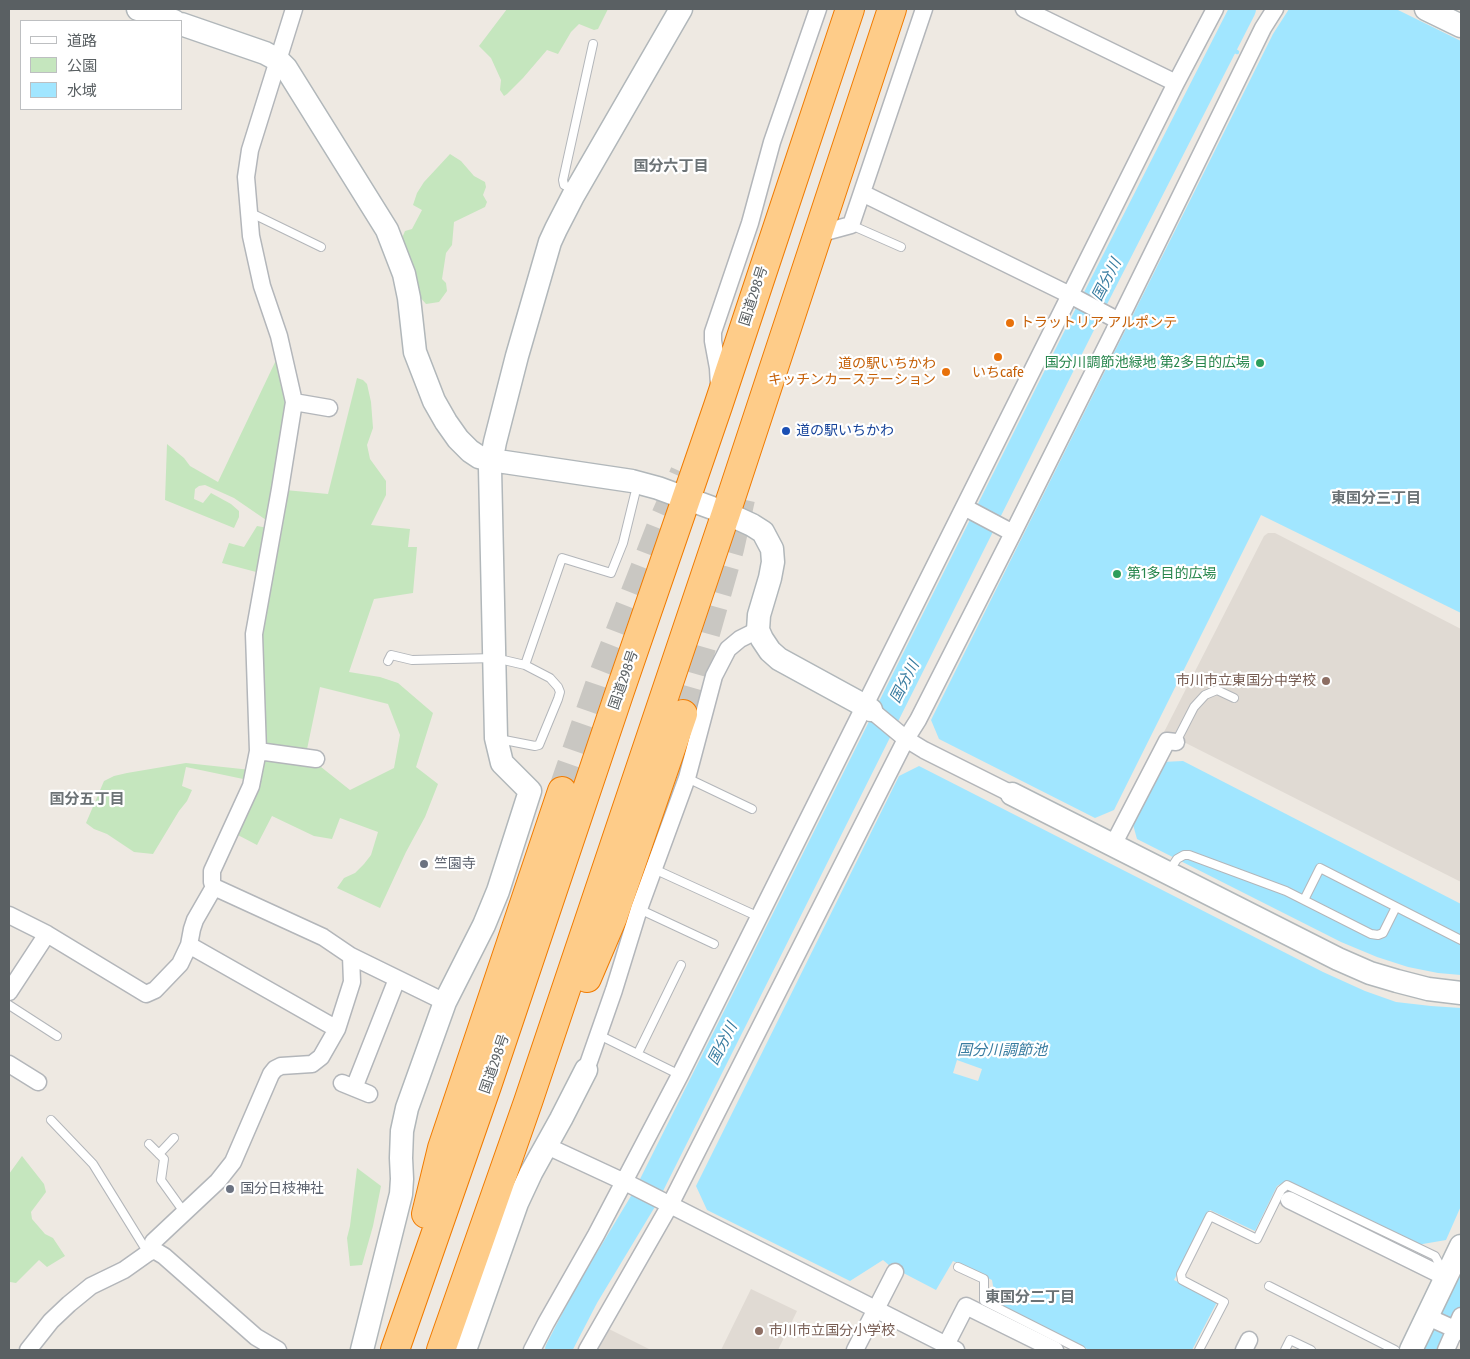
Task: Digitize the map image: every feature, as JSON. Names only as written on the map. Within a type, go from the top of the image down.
[{"type":"highway","name":"国道298号","points":[[395,1350],[484,1096],[718,406],[850,9]]},
{"type":"highway","points":[[440,1350],[528,1102],[726,513],[892,9]]},
{"type":"highway","points":[[528,1102],[572,1012],[613,917],[683,714]]},
{"type":"highway","points":[[407,1317],[427,1212],[442,1148],[562,791]]},
{"type":"street","points":[[138,9],[171,20]]},
{"type":"street","points":[[294,9],[250,150],[246,177],[251,236],[262,286],[279,336],[294,402],[254,634],[258,751],[251,786],[212,871],[212,882],[214,887],[323,937],[351,956],[445,1002]]},
{"type":"street","points":[[362,1350],[402,1194],[402,1131],[408,1108],[445,1002],[484,925],[498,891],[530,791],[502,763],[496,738],[491,460],[517,356],[550,242],[576,191],[682,9]]},
{"type":"street","points":[[718,406],[719,383],[713,342],[714,332],[750,223],[772,142],[818,9]]},
{"type":"street","points":[[818,234],[851,225],[924,9]]},
{"type":"street","points":[[1024,9],[1176,83]]},
{"type":"street","points":[[532,1350],[596,1235],[627,1184],[759,917],[868,708],[1176,83],[1215,9]]},
{"type":"street","points":[[587,1350],[666,1204],[901,735],[918,720],[1007,529],[1263,28],[1275,9]]},
{"type":"street","points":[[1426,9],[1461,26]]},
{"type":"street","points":[[182,24],[265,53],[278,60],[286,68],[387,230],[404,274],[409,298],[415,352],[434,401],[458,439],[470,451],[479,457],[491,460],[632,481],[686,498],[752,525],[763,532],[772,549],[773,562],[759,615],[758,630],[766,645],[779,659],[868,708],[901,735],[924,750],[1338,959],[1370,973],[1428,989],[1461,993]]},
{"type":"street","points":[[862,194],[1114,318]]},
{"type":"street","points":[[294,402],[329,408]]},
{"type":"street","points":[[967,508],[1007,529]]},
{"type":"street","points":[[465,1350],[517,1203],[586,1070],[599,1035],[639,909],[687,778],[714,676],[728,649],[740,639],[758,630]]},
{"type":"street","points":[[1113,845],[1167,741],[1176,742]]},
{"type":"street","points":[[258,751],[316,759]]},
{"type":"street","points":[[9,915],[47,934],[146,994],[155,990],[180,964],[189,945],[195,920],[214,887]]},
{"type":"street","points":[[9,992],[47,934]]},
{"type":"street","points":[[189,945],[338,1029]]},
{"type":"street","points":[[28,1350],[51,1322],[91,1286],[124,1270],[151,1251],[153,1242],[218,1181],[233,1162],[275,1068],[312,1064],[321,1057],[338,1029],[352,982],[351,956]]},
{"type":"street","points":[[355,1089],[397,980]]},
{"type":"street","points":[[9,1064],[38,1082]]},
{"type":"street","points":[[547,1146],[627,1184],[951,1348],[966,1306],[1050,1349]]},
{"type":"street","points":[[1289,1200],[1447,1278]]},
{"type":"street","points":[[1446,1350],[1449,1324],[1447,1278],[1461,1246]]},
{"type":"street","points":[[151,1251],[164,1256],[256,1337],[278,1350]]},
{"type":"street","points":[[855,1350],[895,1272]]},
{"type":"street","points":[[1411,1350],[1449,1324]]},
{"type":"lane","points":[[576,191],[564,185],[563,180],[593,44]]},
{"type":"lane","points":[[249,212],[321,247]]},
{"type":"lane","points":[[851,225],[901,247]]},
{"type":"lane","points":[[525,665],[562,558],[611,573],[623,543],[634,494]]},
{"type":"lane","points":[[388,661],[391,655],[412,660],[494,658],[525,665],[550,678],[560,692],[539,745],[535,746],[496,738]]},
{"type":"lane","points":[[1176,742],[1194,707],[1205,695],[1217,690],[1234,698]]},
{"type":"lane","points":[[687,778],[752,809]]},
{"type":"lane","points":[[1168,873],[1177,859],[1184,855],[1189,855],[1286,890],[1371,934],[1378,935],[1383,933],[1396,907]]},
{"type":"lane","points":[[654,868],[759,917]]},
{"type":"lane","points":[[1304,900],[1320,868],[1461,940]]},
{"type":"lane","points":[[639,909],[714,944]]},
{"type":"lane","points":[[638,1053],[681,965]]},
{"type":"lane","points":[[9,1005],[57,1036]]},
{"type":"lane","points":[[599,1035],[638,1053],[680,1076]]},
{"type":"lane","points":[[51,1120],[93,1164],[151,1251]]},
{"type":"lane","points":[[159,1154],[174,1138]]},
{"type":"lane","points":[[149,1144],[164,1159],[161,1180],[184,1212]]},
{"type":"lane","points":[[1199,1350],[1224,1302],[1182,1280],[1181,1274],[1210,1216],[1257,1239],[1281,1190],[1287,1185],[1435,1256],[1447,1278]]},
{"type":"lane","points":[[958,1267],[984,1280],[984,1301],[1081,1350]]},
{"type":"lane","points":[[1269,1286],[1395,1350]]},
{"type":"lane","points":[[1285,1350],[1290,1340],[1311,1350]]},
{"type":"shaded area","name":"市川市立東国分中学校","points":[[1268,533],[1275,533],[1461,629],[1461,882],[1164,732],[1264,536]]},
{"type":"shaded area","name":"市川市立国分小学校","points":[[751,1289],[797,1311],[778,1350],[721,1350]]},
{"type":"shaded area","points":[[607,1328],[651,1350],[594,1350]]},
{"type":"green space","points":[[507,9],[608,9],[598,29],[594,30],[579,24],[571,32],[558,54],[547,50],[523,78],[504,96],[500,90],[501,80],[491,58],[479,46]]},
{"type":"green space","points":[[450,154],[461,161],[474,176],[485,182],[486,187],[483,195],[487,202],[485,207],[454,222],[452,245],[446,253],[442,279],[446,283],[447,291],[439,302],[426,304],[418,295],[402,238],[405,231],[412,229],[422,210],[413,205],[417,193],[424,182]]},
{"type":"green space","points":[[278,356],[288,405],[269,522],[234,498],[205,485],[195,489],[194,499],[203,503],[211,493],[231,504],[239,511],[239,517],[234,528],[165,500],[167,444],[184,458],[190,466],[218,482]]},
{"type":"green space","points":[[357,378],[367,384],[371,402],[373,428],[367,445],[370,459],[386,481],[386,495],[371,525],[410,529],[408,547],[417,547],[413,593],[374,599],[349,672],[380,677],[398,683],[433,713],[416,767],[438,784],[425,817],[406,852],[380,908],[337,888],[344,878],[355,873],[371,855],[378,832],[340,818],[332,839],[314,836],[272,816],[257,845],[234,833],[260,756],[316,763],[350,790],[394,768],[400,735],[388,704],[320,687],[306,754],[261,748],[257,646],[285,490],[328,494]]},
{"type":"green space","points":[[257,526],[268,528],[260,573],[222,563],[229,543],[244,547]]},
{"type":"green space","points":[[186,763],[251,770],[248,780],[186,767],[182,786],[192,790],[153,854],[134,852],[86,823],[104,781],[127,773]]},
{"type":"green space","points":[[22,1156],[44,1184],[46,1192],[31,1212],[32,1219],[45,1234],[53,1238],[65,1256],[47,1267],[39,1260],[16,1283],[9,1283],[9,1174]]},
{"type":"green space","points":[[357,1168],[381,1186],[373,1226],[362,1265],[350,1266],[347,1238]]},
{"type":"water","points":[[1289,9],[1396,9],[1461,41],[1461,613],[1261,515],[1114,810],[1095,818],[939,739],[931,720],[1273,34]]},
{"type":"water","points":[[1183,761],[1461,904],[1461,975],[1408,967],[1341,942],[1137,839],[1132,821],[1162,762]]},
{"type":"water","name":"国分川調節池","points":[[919,766],[1323,972],[1365,991],[1396,1002],[1461,1008],[1461,1206],[1446,1240],[1417,1245],[1286,1181],[1277,1186],[1255,1231],[1210,1210],[1174,1280],[1217,1302],[1192,1350],[1089,1350],[996,1303],[992,1280],[953,1261],[936,1290],[890,1266],[883,1260],[850,1281],[707,1210],[696,1186],[899,776]]},
{"type":"pier","points":[[957,1060],[982,1069],[978,1081],[953,1073]]},
{"type":"waterway","name":"国分川","points":[[558,1350],[586,1296],[645,1198],[1088,313],[1243,9]]},
{"type":"waterway","points":[[1224,46],[1237,52]]},
{"type":"waterway","points":[[1434,1350],[1461,1289]]},
{"type":"tunnel","points":[[562,791],[600,682],[662,523],[684,473]]},
{"type":"tunnel","points":[[683,714],[730,549],[741,499]]},
{"type":"place","name":"トラットリア アルポンテ","points":[[1010,323]]},
{"type":"place","name":"いちcafe","points":[[998,357]]},
{"type":"place","name":"国分川調節池緑地 第2多目的広場","points":[[1260,363]]},
{"type":"place","name":"道の駅いちかわ キッチンカーステーション","points":[[946,372]]},
{"type":"place","name":"道の駅いちかわ","points":[[786,431]]},
{"type":"place","name":"第1多目的広場","points":[[1117,574]]},
{"type":"place","name":"市川市立東国分中学校","points":[[1326,681]]},
{"type":"place","name":"竺園寺","points":[[424,864]]},
{"type":"place","name":"国分日枝神社","points":[[230,1189]]},
{"type":"place","name":"市川市立国分小学校","points":[[759,1331]]},
{"type":"district","name":"国分六丁目","points":[[671,167]]},
{"type":"district","name":"東国分三丁目","points":[[1376,499]]},
{"type":"district","name":"国分五丁目","points":[[87,800]]},
{"type":"district","name":"東国分二丁目","points":[[1030,1298]]}]
